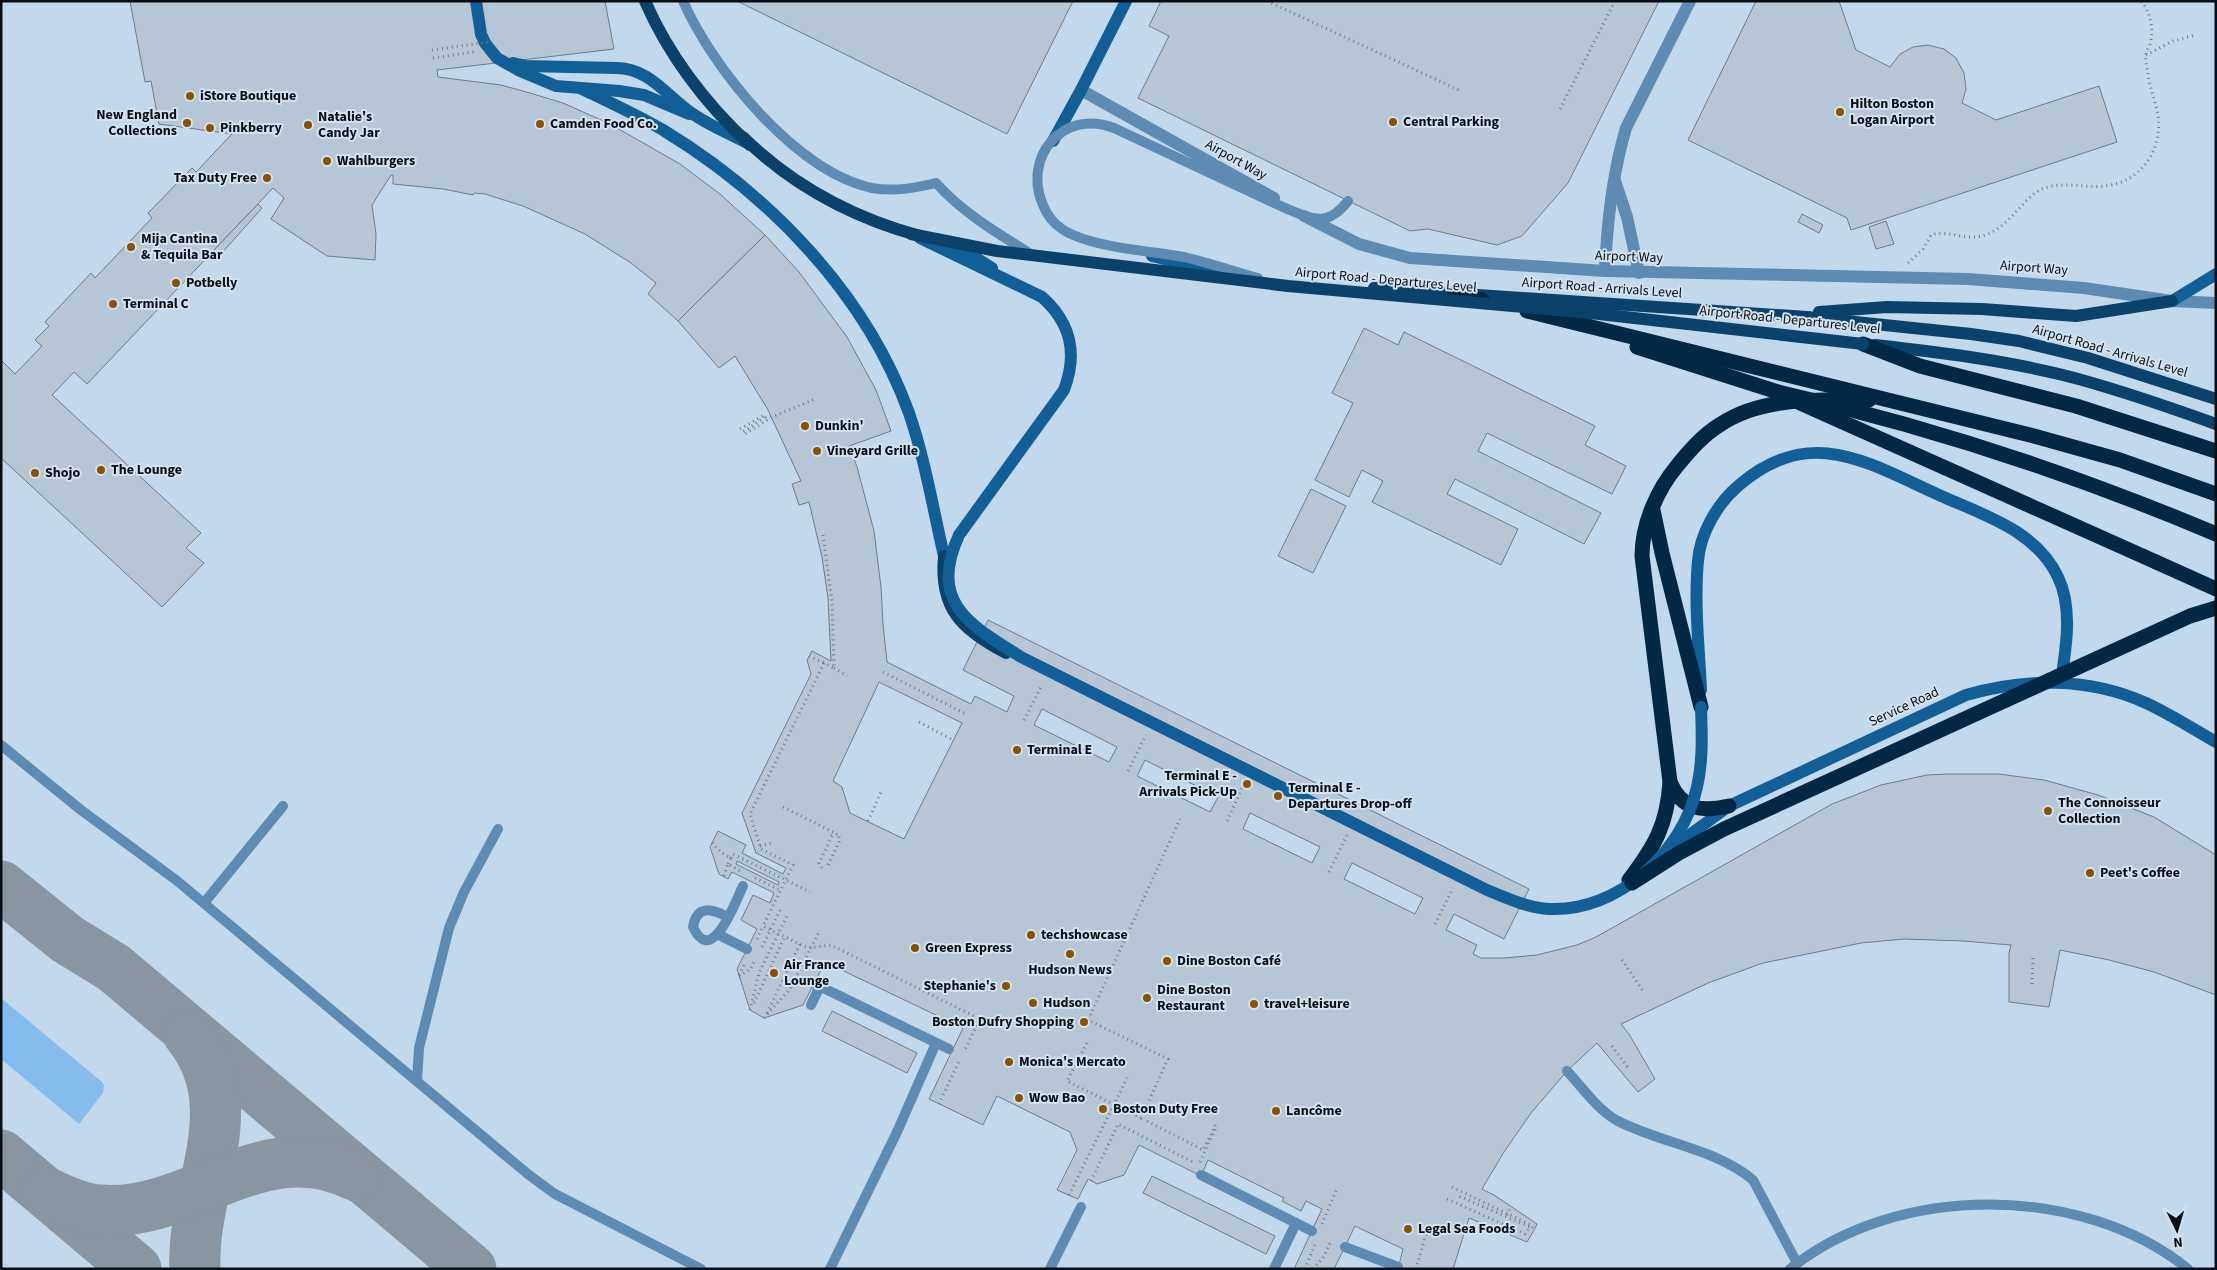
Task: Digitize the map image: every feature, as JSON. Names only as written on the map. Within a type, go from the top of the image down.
[{"type":"highway","points":[[1455,293],[1893,400],[2092,452],[2216,494]]},
{"type":"highway","points":[[1479,303],[1659,354],[1778,392],[1843,406],[1997,451],[2106,490],[2216,534]]},
{"type":"highway","points":[[1863,344],[1920,366],[2040,396],[2117,418],[2216,451]]},
{"type":"highway","points":[[1778,392],[1844,424],[2216,589]]},
{"type":"highway","points":[[1631,881],[1656,841],[1665,819],[1670,782],[1642,563],[1644,536],[1653,508],[1666,480],[1690,451],[1712,430],[1733,417],[1755,409],[1777,404],[1832,400],[1893,400]]},
{"type":"highway","points":[[1653,508],[1662,553],[1702,707]]},
{"type":"highway","points":[[1631,881],[1724,830],[2190,616],[2216,608]]},
{"type":"highway","points":[[1670,782],[1679,798],[1688,806],[1708,809],[1729,806]]},
{"type":"main road","points":[[477,1],[489,46],[497,58],[546,84],[582,89],[619,91],[656,99],[750,145]]},
{"type":"main road","name":"Airport Road - Departures Level","points":[[646,1],[661,35],[682,68],[713,108],[750,145],[790,177],[818,194],[866,218],[911,234],[997,252],[1288,286],[1590,312],[1968,357],[2042,370],[2099,385],[2216,424]]},
{"type":"main road","points":[[1126,1],[1041,166],[1039,188],[1045,209],[1056,224],[1072,235],[1243,279]]},
{"type":"main road","points":[[489,46],[512,63],[526,66],[621,68],[635,72],[661,86],[694,115],[750,145]]},
{"type":"main road","points":[[582,89],[664,131],[733,180],[784,225],[852,304],[882,353],[909,412],[921,452],[944,556],[943,572],[950,607],[962,622],[988,644],[1247,777],[1493,896],[1530,911],[1552,913],[1573,910],[1592,904],[1631,881]]},
{"type":"main road","name":"Airport Road - Arrivals Level","points":[[750,145],[797,180],[856,213],[910,233],[954,244],[1032,255],[1243,279],[1890,324],[1996,337],[2063,351],[2151,376],[2216,399]]},
{"type":"main road","points":[[911,234],[1042,297],[1056,309],[1070,340],[1069,376],[1064,390],[959,535],[951,552],[948,585],[952,599],[959,611],[970,622],[1000,644],[1045,670],[1500,895],[1530,906],[1548,909],[1566,908],[1610,895],[1650,868],[1672,842],[1690,808],[1697,788],[1701,765],[1702,707],[1698,560],[1703,537],[1710,521],[1730,493],[1752,474],[1779,459],[1809,452],[1833,453],[1862,460],[2004,524],[2027,538],[2045,557],[2064,593],[2066,647],[2061,682]]},
{"type":"main road","points":[[944,556],[1055,406],[1066,386],[1070,369],[1065,331],[1054,311],[1040,298],[954,244]]},
{"type":"main road","points":[[1780,316],[1887,307],[1982,309],[2076,316],[2172,300],[2216,274]]},
{"type":"main road","name":"Service Road","points":[[1631,881],[1729,806],[1966,695],[1997,686],[2026,682],[2061,682],[2101,688],[2129,696],[2147,704],[2216,742]]},
{"type":"street","points":[[1605,271],[1609,211],[1614,178],[1626,128],[1690,1]]},
{"type":"street","name":"Airport Way","points":[[1081,90],[1344,238],[1394,255],[1434,260],[1605,271],[1968,279],[2084,288],[2172,300],[2216,303]]},
{"type":"street","points":[[1614,178],[1627,217],[1639,272]]},
{"type":"lane","points":[[683,1],[709,50],[744,96],[783,134],[820,164],[847,180],[873,188],[906,189],[936,183],[952,200],[972,216],[1032,255]]},
{"type":"lane","points":[[1288,286],[1186,258],[1085,239],[1062,230],[1050,218],[1040,197],[1036,175],[1041,158],[1055,138],[1065,130],[1082,124],[1098,124],[1114,128],[1285,208],[1313,219],[1328,218],[1334,215],[1348,201]]},
{"type":"lane","points":[[1,745],[60,794],[204,903],[529,1175],[555,1194],[701,1269]]},
{"type":"lane","points":[[204,903],[283,806]]},
{"type":"lane","points":[[417,1081],[419,1048],[449,928],[464,892],[498,829]]},
{"type":"lane","points":[[728,917],[714,910],[707,910],[694,920],[693,927],[700,937],[708,940],[714,939],[728,917],[743,886]]},
{"type":"lane","points":[[718,935],[747,949]]},
{"type":"lane","points":[[811,1006],[817,984],[949,1049]]},
{"type":"lane","points":[[830,1269],[897,1132],[936,1043]]},
{"type":"lane","points":[[1567,1071],[1614,1119],[1642,1132],[1720,1160],[1753,1180],[1793,1266],[1853,1232],[1885,1220],[1918,1211],[1986,1203],[2042,1208],[2106,1224],[2146,1241],[2174,1257],[2188,1269]]},
{"type":"lane","points":[[1201,1175],[1312,1231]]},
{"type":"lane","points":[[1050,1269],[1081,1207]]},
{"type":"lane","points":[[1274,1269],[1296,1223]]},
{"type":"lane","points":[[1345,1247],[1398,1267]]},
{"type":"path","points":[[1267,1],[1461,91]]},
{"type":"path","points":[[1560,109],[1615,1]]},
{"type":"path","points":[[1907,264],[1924,250],[1931,235],[1942,232],[1964,238],[1990,233],[2014,217],[2033,194],[2046,187],[2070,184],[2105,186],[2119,184],[2133,177],[2144,166],[2157,143],[2157,110],[2149,86],[2146,55],[2150,42],[2150,17],[2141,1]]},
{"type":"path","points":[[2146,55],[2173,41],[2196,35]]},
{"type":"path","points":[[432,50],[489,46]]},
{"type":"path","points":[[433,58],[489,46]]},
{"type":"path","points":[[740,429],[764,415],[765,417],[743,432],[745,434],[772,417],[814,399]]},
{"type":"path","points":[[823,535],[832,602],[834,668]]},
{"type":"path","points":[[809,656],[846,676]]},
{"type":"path","points":[[824,663],[750,814],[761,849],[793,865],[763,926],[808,948],[831,946],[980,1019],[939,1104]]},
{"type":"path","points":[[883,672],[966,714]]},
{"type":"path","points":[[1024,720],[1046,675]]},
{"type":"path","points":[[919,722],[954,740]]},
{"type":"path","points":[[1128,771],[1150,728]]},
{"type":"path","points":[[1227,821],[1247,777]]},
{"type":"path","points":[[868,821],[881,792]]},
{"type":"path","points":[[783,807],[838,834],[840,840],[827,867]]},
{"type":"path","points":[[1087,1043],[1067,1081],[1141,1118],[1168,1059],[1088,1020],[1180,819]]},
{"type":"path","points":[[822,868],[820,863],[832,836],[838,834]]},
{"type":"path","points":[[712,843],[722,853],[731,858]]},
{"type":"path","points":[[760,846],[772,844]]},
{"type":"path","points":[[724,876],[733,854],[810,892]]},
{"type":"path","points":[[728,864],[732,866]]},
{"type":"path","points":[[768,934],[780,910]]},
{"type":"path","points":[[785,936],[750,1010],[759,973],[788,914]]},
{"type":"path","points":[[800,944],[764,1018],[790,989],[820,930]]},
{"type":"path","points":[[2032,984],[2033,955]]},
{"type":"path","points":[[1622,960],[1643,991]]},
{"type":"path","points":[[739,976],[751,969]]},
{"type":"path","points":[[1612,1046],[1628,1068]]},
{"type":"path","points":[[1069,1195],[1127,1078]]},
{"type":"path","points":[[1147,1121],[1203,1150],[1217,1122]]},
{"type":"path","points":[[1091,1180],[1118,1124],[1198,1164],[1216,1128]]},
{"type":"path","points":[[1447,1199],[1526,1234],[1530,1227],[1452,1187]]},
{"type":"path","points":[[1456,1194],[1531,1225],[1534,1230]]},
{"type":"path","points":[[1507,1215],[1511,1206]]},
{"type":"path","points":[[1416,1269],[1427,1231]]},
{"type":"path","points":[[1313,1269],[1323,1258]]},
{"type":"shaded area","points":[[1,1],[2216,1],[2216,1269],[1,1269]]},
{"type":"shaded area","points":[[1,998],[104,1085],[103,1093],[79,1124],[1,1059]]},
{"type":"building","name":"Terminal C","points":[[130,1],[605,1],[614,49],[437,70],[438,77],[501,85],[563,103],[610,124],[680,164],[720,194],[765,235],[678,321],[648,294],[656,283],[631,263],[585,234],[523,206],[485,194],[474,193],[473,195],[443,189],[393,184],[393,175],[391,175],[372,205],[376,234],[375,260],[327,256],[271,219],[284,198],[273,188],[87,384],[74,372],[52,395],[201,533],[186,548],[204,563],[162,607],[1,458],[1,360],[15,374],[42,346],[35,340],[49,326],[45,322],[91,273],[95,278],[152,218],[148,213],[192,168],[196,172],[232,134],[159,124],[151,81],[145,82]]},
{"type":"building","points":[[737,1],[1073,1],[1007,134]]},
{"type":"building","name":"Central Parking","points":[[1161,1],[1659,1],[1568,183],[1522,236],[1497,245],[1428,229],[1410,231],[1138,98],[1169,36],[1149,26]]},
{"type":"building","name":"Hilton Boston Logan Airport","points":[[1756,1],[1839,1],[1856,50],[1890,67],[1900,54],[1913,47],[1928,45],[1944,49],[1956,58],[1964,73],[1966,89],[1962,103],[1996,120],[2099,86],[2117,142],[1851,230],[1847,218],[1688,140]]},
{"type":"building","points":[[258,204],[262,208],[220,255],[214,250]]},
{"type":"building","points":[[1802,214],[1823,225],[1819,233],[1798,222]]},
{"type":"building","points":[[1886,221],[1894,244],[1876,249],[1869,227]]},
{"type":"building","name":"Terminal E","points":[[765,235],[799,272],[847,337],[876,390],[891,431],[849,446],[857,467],[874,531],[887,662],[971,704],[975,696],[1007,712],[1014,696],[963,670],[988,620],[1529,889],[1504,939],[1454,914],[1446,930],[1477,945],[1473,954],[1481,958],[1537,955],[1577,945],[1596,937],[1832,804],[1881,785],[1927,775],[1999,774],[2044,780],[2098,795],[2154,817],[2216,855],[2216,995],[2154,972],[2060,950],[2049,1007],[2009,1002],[2009,953],[2011,945],[1963,941],[1904,939],[1861,943],[1763,963],[1708,983],[1621,1024],[1629,1034],[1655,1079],[1638,1092],[1597,1043],[1567,1071],[1531,1113],[1504,1152],[1482,1189],[1537,1224],[1534,1230],[1527,1242],[1469,1218],[1453,1269],[1398,1269],[1403,1249],[1355,1226],[1334,1269],[1294,1269],[1322,1209],[1306,1201],[1301,1211],[1282,1201],[1284,1198],[1208,1160],[1201,1176],[1139,1145],[1124,1175],[1097,1184],[1088,1179],[1078,1199],[1057,1190],[1077,1150],[1070,1132],[997,1096],[983,1125],[929,1099],[963,1028],[825,962],[803,1005],[764,1018],[750,1010],[737,969],[757,929],[741,920],[753,895],[770,903],[774,893],[732,872],[728,879],[719,874],[710,847],[718,831],[746,845],[742,853],[783,874],[786,868],[756,853],[742,813],[811,674],[807,660],[812,651],[831,661],[828,598],[822,557],[809,502],[799,505],[792,484],[801,481],[768,410],[735,356],[719,368],[678,321]],"holes":[[[879,682],[962,723],[904,839],[850,813],[842,787],[833,781]],[[1042,709],[1117,747],[1109,762],[1034,725]],[[1145,760],[1218,797],[1210,812],[1137,776]],[[1250,813],[1320,847],[1312,863],[1243,829]],[[737,861],[779,882],[778,885],[736,864]],[[1352,863],[1423,898],[1415,914],[1344,879]]]},
{"type":"building","points":[[1364,328],[1398,345],[1404,332],[1595,426],[1585,445],[1626,466],[1612,494],[1487,433],[1478,451],[1601,513],[1584,544],[1455,479],[1447,494],[1518,529],[1501,565],[1372,502],[1383,481],[1362,470],[1349,497],[1315,480],[1353,403],[1332,393]]},
{"type":"building","points":[[1311,489],[1346,506],[1313,573],[1278,556]]},
{"type":"building","points":[[832,1011],[917,1053],[907,1073],[822,1031]]},
{"type":"building","points":[[1152,1176],[1275,1236],[1266,1254],[1143,1193]]},
{"type":"taxiway","points":[[1,886],[67,939],[114,968],[471,1269]]},
{"type":"taxiway","points":[[189,1035],[206,1063],[214,1091],[215,1120],[212,1149],[196,1239],[195,1269]]},
{"type":"taxiway","points":[[1,1155],[136,1269]]},
{"type":"taxiway","points":[[46,1192],[86,1208],[100,1210],[133,1209],[165,1201],[258,1168],[290,1162],[322,1164],[356,1176]]},
{"type":"place","name":"iStore Boutique","points":[[190,96]]},
{"type":"place","name":"Hilton Boston Logan Airport","points":[[1840,112]]},
{"type":"place","name":"Central Parking","points":[[1393,122]]},
{"type":"place","name":"New England Collections","points":[[187,123]]},
{"type":"place","name":"Camden Food Co.","points":[[540,124]]},
{"type":"place","name":"Natalie's Candy Jar","points":[[308,125]]},
{"type":"place","name":"Pinkberry","points":[[210,128]]},
{"type":"place","name":"Wahlburgers","points":[[327,161]]},
{"type":"place","name":"Tax Duty Free","points":[[267,178]]},
{"type":"place","name":"Mija Cantina & Tequila Bar","points":[[131,247]]},
{"type":"place","name":"Potbelly","points":[[176,283]]},
{"type":"place","name":"Terminal C","points":[[113,304]]},
{"type":"place","name":"Dunkin'","points":[[805,426]]},
{"type":"place","name":"Vineyard Grille","points":[[817,451]]},
{"type":"place","name":"The Lounge","points":[[101,470]]},
{"type":"place","name":"Shojo","points":[[35,473]]},
{"type":"place","name":"Terminal E","points":[[1017,750]]},
{"type":"place","name":"Terminal E - Arrivals Pick-Up","points":[[1247,784]]},
{"type":"place","name":"Terminal E - Departures Drop-off","points":[[1278,796]]},
{"type":"place","name":"The Connoisseur Collection","points":[[2048,811]]},
{"type":"place","name":"Peet's Coffee","points":[[2090,873]]},
{"type":"place","name":"techshowcase","points":[[1031,935]]},
{"type":"place","name":"Green Express","points":[[915,948]]},
{"type":"place","name":"Hudson News","points":[[1070,954]]},
{"type":"place","name":"Dine Boston Café","points":[[1167,961]]},
{"type":"place","name":"Air France Lounge","points":[[774,973]]},
{"type":"place","name":"Stephanie's","points":[[1006,986]]},
{"type":"place","name":"Dine Boston Restaurant","points":[[1147,998]]},
{"type":"place","name":"Hudson","points":[[1033,1003]]},
{"type":"place","name":"travel+leisure","points":[[1254,1004]]},
{"type":"place","name":"Boston Dufry Shopping","points":[[1084,1022]]},
{"type":"place","name":"Monica's Mercato","points":[[1009,1062]]},
{"type":"place","name":"Wow Bao","points":[[1019,1098]]},
{"type":"place","name":"Boston Duty Free","points":[[1103,1109]]},
{"type":"place","name":"Lancôme","points":[[1276,1111]]},
{"type":"place","name":"Legal Sea Foods","points":[[1408,1229]]}]
